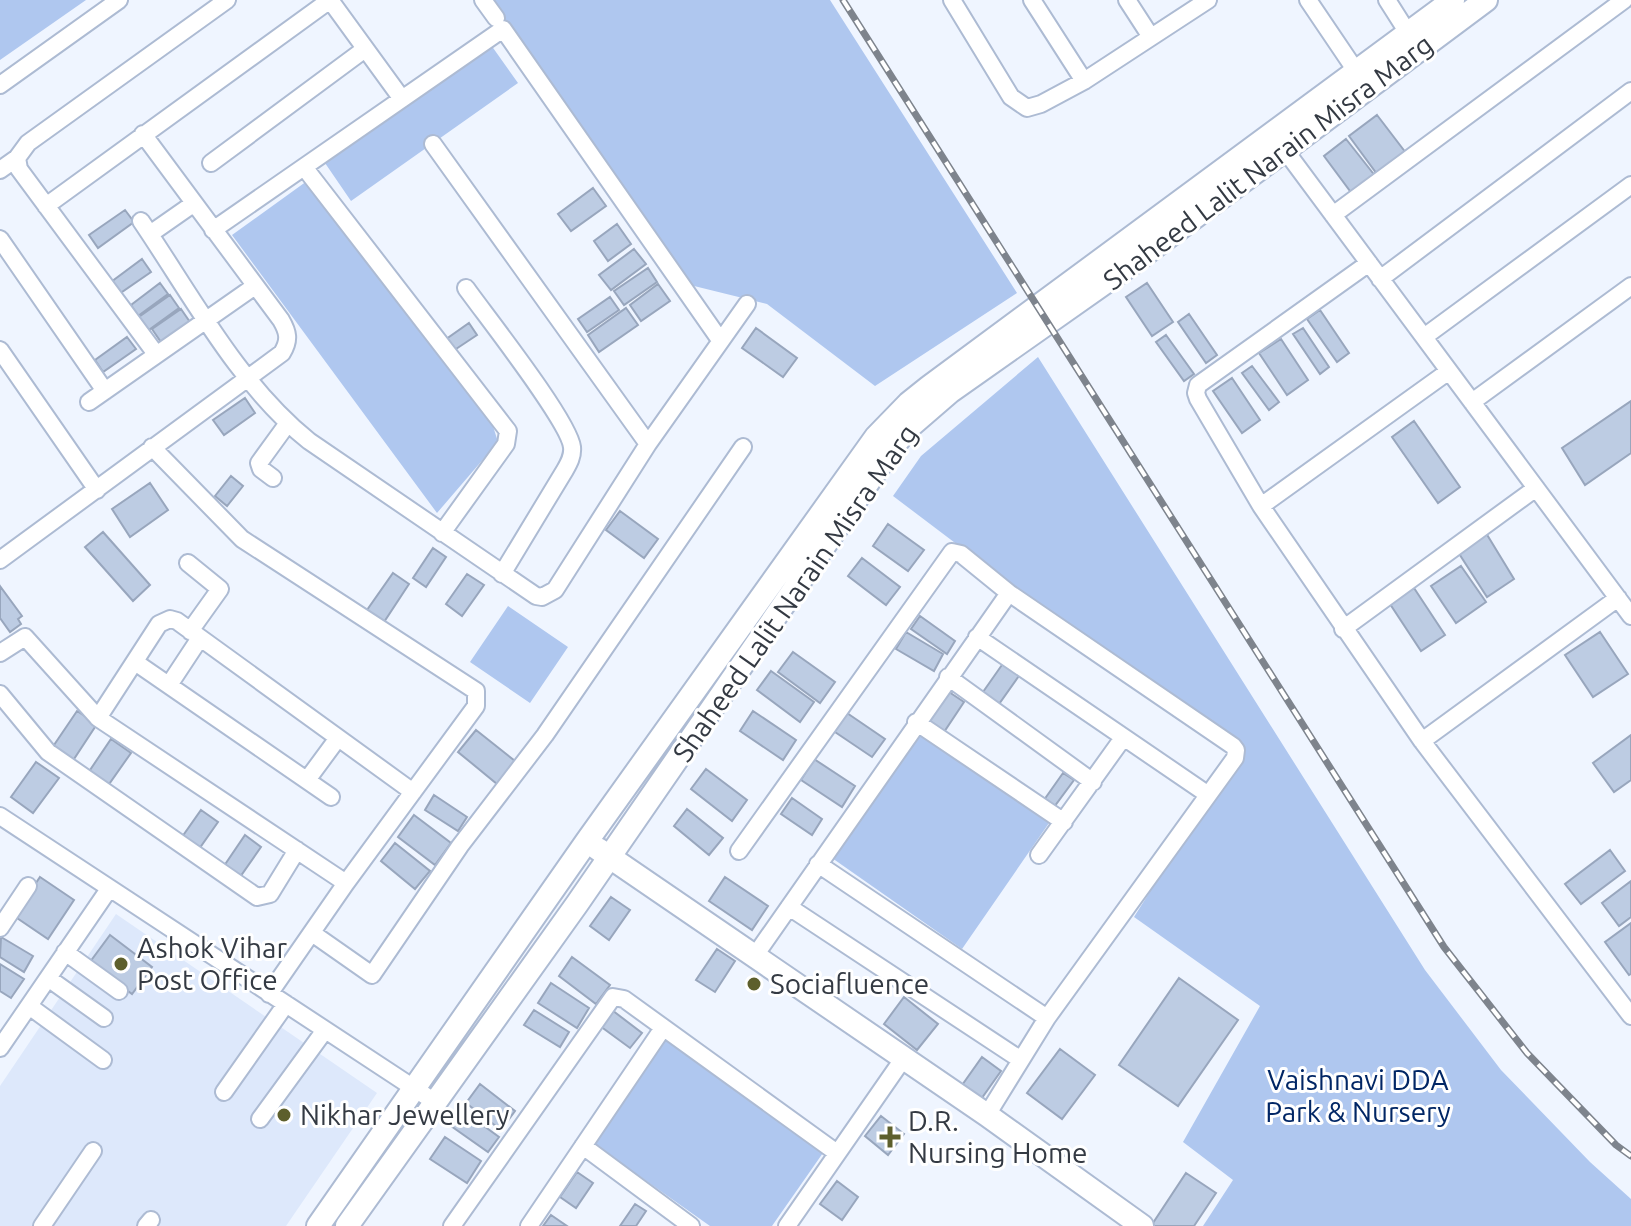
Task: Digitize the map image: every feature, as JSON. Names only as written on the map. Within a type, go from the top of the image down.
[{"type":"street","points":[[0,85],[119,0]]},
{"type":"street","points":[[0,170],[17,158],[28,143],[227,0]]},
{"type":"street","points":[[46,206],[330,0],[402,99]]},
{"type":"street","points":[[483,0],[496,18]]},
{"type":"street","points":[[952,0],[1011,97],[1020,105],[1034,107],[1084,81],[1208,0]]},
{"type":"street","points":[[1032,0],[1084,81]]},
{"type":"street","points":[[1127,0],[1151,37]]},
{"type":"street","points":[[1308,0],[1356,71]]},
{"type":"street","points":[[1387,0],[1408,33]]},
{"type":"street","name":"Shaheed Lalit Narain Misra Marg","points":[[347,1226],[610,857],[907,429],[951,391],[1137,260],[1279,142],[1356,71],[1453,0]]},
{"type":"street","name":"Shaheed Lalit Narain Misra Marg","points":[[324,1224],[414,1088],[587,841],[876,437],[929,387],[1486,0]]},
{"type":"street","points":[[1333,215],[1624,0]]},
{"type":"street","points":[[213,230],[503,29],[720,340]]},
{"type":"street","points":[[211,163],[365,49]]},
{"type":"street","points":[[1380,279],[1631,91]]},
{"type":"street","points":[[0,560],[282,353],[287,345],[288,338],[281,320],[143,134]]},
{"type":"street","points":[[1279,142],[1631,616]]},
{"type":"street","points":[[433,144],[648,444]]},
{"type":"street","points":[[17,158],[19,169],[156,354]]},
{"type":"street","points":[[304,167],[506,426],[506,444],[442,533]]},
{"type":"street","points":[[1424,337],[1631,185]]},
{"type":"street","points":[[193,204],[146,228],[247,378],[309,441],[536,596],[542,597],[555,590],[648,444],[747,304]]},
{"type":"street","points":[[0,239],[105,391]]},
{"type":"street","points":[[1369,263],[1198,385],[1198,399],[1261,506],[1343,629],[1422,741],[1631,1016]]},
{"type":"street","points":[[89,402],[255,286]]},
{"type":"street","points":[[1472,402],[1631,286]]},
{"type":"street","points":[[466,288],[558,417],[572,446],[565,470],[502,574]]},
{"type":"street","points":[[0,350],[97,490]]},
{"type":"street","points":[[1261,506],[1449,371]]},
{"type":"street","points":[[273,478],[261,469],[259,463],[288,423]]},
{"type":"street","points":[[152,447],[242,539],[476,691],[476,706],[269,994]]},
{"type":"street","points":[[312,933],[372,975],[460,846],[545,735],[743,447]]},
{"type":"street","points":[[1343,629],[1536,488]]},
{"type":"street","points":[[739,851],[952,552],[961,554],[1009,593],[1233,746],[1235,758],[1047,1018],[987,1115]]},
{"type":"street","points":[[169,685],[220,589],[188,563]]},
{"type":"street","points":[[754,957],[1009,593]]},
{"type":"street","points":[[1422,741],[1618,598]]},
{"type":"street","points":[[98,718],[165,620],[177,621],[413,792]]},
{"type":"street","points":[[0,653],[25,637],[98,718],[346,883]]},
{"type":"street","points":[[977,637],[1207,794]]},
{"type":"street","points":[[135,662],[331,797]]},
{"type":"street","points":[[948,677],[1093,782]]},
{"type":"street","points":[[0,694],[48,752],[257,897],[270,894],[297,850]]},
{"type":"street","points":[[916,722],[1064,822]]},
{"type":"street","points":[[307,780],[338,738]]},
{"type":"street","points":[[1039,855],[1123,738]]},
{"type":"street","points":[[0,816],[435,1102]]},
{"type":"street","points":[[587,841],[987,1115],[1132,1223]]},
{"type":"street","points":[[818,864],[1047,1018]]},
{"type":"street","points":[[0,928],[5,909],[28,886]]},
{"type":"street","points":[[0,1048],[109,889]]},
{"type":"street","points":[[789,907],[1021,1060]]},
{"type":"street","points":[[65,952],[119,991]]},
{"type":"street","points":[[48,978],[104,1018]]},
{"type":"street","points":[[452,1226],[608,1002],[619,997],[837,1153]]},
{"type":"street","points":[[224,1092],[286,1004]]},
{"type":"street","points":[[29,1006],[103,1060]]},
{"type":"street","points":[[529,1226],[663,1028]]},
{"type":"street","points":[[260,1119],[325,1030]]},
{"type":"street","points":[[787,1226],[903,1059]]},
{"type":"street","points":[[583,1146],[691,1226]]},
{"type":"street","points":[[42,1226],[93,1151]]},
{"type":"shaded area","points":[[116,914],[377,1093],[286,1226],[0,1226],[0,1086]]},
{"type":"green space","points":[[0,0],[86,0],[0,60]]},
{"type":"green space","points":[[491,0],[830,0],[1017,293],[875,386],[767,304],[690,285]]},
{"type":"green space","points":[[491,45],[518,83],[351,201],[325,163]]},
{"type":"green space","points":[[307,181],[492,423],[498,442],[437,513],[232,235]]},
{"type":"green space","name":"Vaishnavi DDA Park & Nursery","points":[[1038,357],[1425,970],[1501,1070],[1590,1162],[1631,1199],[1631,1226],[1203,1226],[1233,1180],[1183,1142],[1260,1006],[1134,917],[1236,755],[893,496],[921,456]]},
{"type":"green space","points":[[508,606],[568,647],[530,703],[470,662]]},
{"type":"green space","points":[[919,732],[1049,823],[962,949],[832,858]]},
{"type":"green space","points":[[667,1039],[825,1150],[772,1226],[710,1226],[594,1144]]},
{"type":"building","points":[[1377,115],[1406,153],[1377,174],[1349,136]]},
{"type":"building","points":[[1346,139],[1376,177],[1353,195],[1324,156]]},
{"type":"building","points":[[593,188],[606,206],[571,231],[558,214]]},
{"type":"building","points":[[125,210],[134,222],[98,248],[89,235]]},
{"type":"building","points":[[617,224],[631,244],[608,261],[594,241]]},
{"type":"building","points":[[634,249],[646,264],[611,290],[599,275]]},
{"type":"building","points":[[142,259],[151,272],[119,294],[111,282]]},
{"type":"building","points":[[648,268],[657,282],[624,305],[614,291]]},
{"type":"building","points":[[160,283],[168,294],[138,316],[131,305]]},
{"type":"building","points":[[1147,283],[1173,322],[1152,336],[1126,297]]},
{"type":"building","points":[[658,284],[670,301],[641,321],[630,305]]},
{"type":"building","points":[[170,295],[179,308],[146,332],[136,319]]},
{"type":"building","points":[[610,297],[619,310],[587,332],[578,319]]},
{"type":"building","points":[[626,308],[638,325],[599,352],[588,335]]},
{"type":"building","points":[[181,309],[192,325],[163,345],[152,329]]},
{"type":"building","points":[[1320,310],[1349,353],[1337,362],[1307,319]]},
{"type":"building","points":[[1189,314],[1217,355],[1206,363],[1178,322]]},
{"type":"building","points":[[469,323],[477,335],[450,353],[442,342]]},
{"type":"building","points":[[756,328],[797,358],[783,377],[742,348]]},
{"type":"building","points":[[1303,328],[1329,367],[1320,374],[1293,334]]},
{"type":"building","points":[[1166,335],[1194,374],[1184,381],[1156,342]]},
{"type":"building","points":[[127,337],[136,349],[103,372],[95,360]]},
{"type":"building","points":[[1281,339],[1308,380],[1287,395],[1259,353]]},
{"type":"building","points":[[1252,366],[1279,402],[1269,410],[1242,373]]},
{"type":"building","points":[[1232,378],[1260,420],[1242,433],[1213,391]]},
{"type":"building","points":[[245,398],[255,413],[224,435],[213,420]]},
{"type":"building","points":[[1631,401],[1631,453],[1585,485],[1562,448]]},
{"type":"building","points":[[1414,421],[1460,487],[1438,503],[1392,437]]},
{"type":"building","points":[[231,476],[243,486],[227,506],[215,496]]},
{"type":"building","points":[[150,483],[168,510],[130,537],[112,509]]},
{"type":"building","points":[[620,511],[658,539],[644,558],[606,530]]},
{"type":"building","points":[[888,524],[924,550],[908,571],[873,546]]},
{"type":"building","points":[[103,532],[150,585],[133,601],[85,547]]},
{"type":"building","points":[[1486,533],[1514,579],[1487,597],[1458,552]]},
{"type":"building","points":[[433,548],[446,557],[426,587],[413,578]]},
{"type":"building","points":[[862,558],[900,587],[886,605],[848,576]]},
{"type":"building","points":[[1461,566],[1486,602],[1456,623],[1431,586]]},
{"type":"building","points":[[393,573],[409,584],[384,622],[367,610]]},
{"type":"building","points":[[467,574],[484,585],[462,616],[446,604]]},
{"type":"building","points":[[0,586],[22,616],[18,619],[21,624],[10,632],[0,618]]},
{"type":"building","points":[[1414,588],[1445,635],[1421,651],[1390,604]]},
{"type":"building","points":[[920,616],[955,641],[947,654],[911,629]]},
{"type":"building","points":[[906,632],[943,654],[934,671],[896,649]]},
{"type":"building","points":[[1600,632],[1628,674],[1593,697],[1565,655]]},
{"type":"building","points":[[793,652],[835,682],[820,703],[778,672]]},
{"type":"building","points":[[1004,662],[1021,673],[999,704],[983,692]]},
{"type":"building","points":[[771,671],[814,702],[800,722],[757,690]]},
{"type":"building","points":[[949,692],[964,702],[944,732],[929,722]]},
{"type":"building","points":[[77,711],[97,724],[72,762],[52,748]]},
{"type":"building","points":[[753,711],[796,740],[783,760],[740,731]]},
{"type":"building","points":[[844,711],[885,739],[872,757],[832,730]]},
{"type":"building","points":[[476,730],[515,761],[497,784],[458,752]]},
{"type":"building","points":[[1631,735],[1631,780],[1614,792],[1593,763]]},
{"type":"building","points":[[111,739],[131,753],[107,787],[88,773]]},
{"type":"building","points":[[814,759],[855,786],[842,807],[801,780]]},
{"type":"building","points":[[36,762],[59,778],[33,813],[11,797]]},
{"type":"building","points":[[706,769],[747,800],[732,821],[691,789]]},
{"type":"building","points":[[1063,773],[1074,780],[1054,807],[1044,800]]},
{"type":"building","points":[[434,795],[467,817],[458,831],[425,810]]},
{"type":"building","points":[[792,798],[822,819],[812,835],[781,814]]},
{"type":"building","points":[[687,809],[723,838],[709,855],[674,826]]},
{"type":"building","points":[[201,810],[218,822],[199,849],[182,837]]},
{"type":"building","points":[[414,815],[451,843],[435,865],[398,837]]},
{"type":"building","points":[[245,835],[261,847],[240,877],[224,866]]},
{"type":"building","points":[[395,843],[430,871],[415,889],[381,861]]},
{"type":"building","points":[[1610,850],[1625,871],[1581,904],[1565,884]]},
{"type":"building","points":[[40,877],[74,900],[48,939],[14,916]]},
{"type":"building","points":[[725,877],[768,906],[752,930],[709,901]]},
{"type":"building","points":[[1631,881],[1631,917],[1619,926],[1602,903]]},
{"type":"building","points":[[611,897],[630,910],[609,940],[590,926]]},
{"type":"building","points":[[1631,923],[1631,974],[1629,975],[1605,942]]},
{"type":"building","name":"Ashok Vihar Post Office","points":[[110,935],[152,967],[132,994],[90,962]]},
{"type":"building","points":[[1,937],[33,956],[24,972],[0,957]]},
{"type":"building","points":[[717,949],[735,961],[715,992],[696,980]]},
{"type":"building","points":[[572,957],[610,985],[596,1004],[559,976]]},
{"type":"building","points":[[0,964],[24,979],[11,998],[0,991]]},
{"type":"building","points":[[1179,978],[1238,1020],[1178,1106],[1119,1065]]},
{"type":"building","points":[[551,983],[589,1008],[577,1028],[538,1003]]},
{"type":"building","points":[[904,997],[938,1024],[917,1050],[884,1024]]},
{"type":"building","points":[[608,1007],[642,1033],[630,1048],[596,1023]]},
{"type":"building","points":[[534,1010],[569,1032],[560,1047],[524,1025]]},
{"type":"building","points":[[1060,1049],[1095,1075],[1062,1119],[1027,1093]]},
{"type":"building","points":[[982,1057],[1001,1071],[979,1102],[960,1088]]},
{"type":"building","points":[[480,1084],[515,1111],[501,1130],[466,1103]]},
{"type":"building","points":[[462,1110],[499,1137],[488,1152],[451,1126]]},
{"type":"building","points":[[881,1116],[904,1134],[888,1155],[865,1136]]},
{"type":"building","points":[[445,1137],[481,1161],[467,1183],[430,1159]]},
{"type":"building","points":[[577,1172],[593,1183],[576,1208],[560,1197]]},
{"type":"building","points":[[1186,1173],[1216,1193],[1194,1226],[1151,1226]]},
{"type":"building","points":[[837,1181],[858,1197],[842,1220],[820,1204]]},
{"type":"building","points":[[635,1204],[646,1211],[636,1226],[620,1226]]},
{"type":"building","points":[[551,1215],[567,1226],[543,1226]]},
{"type":"railway","points":[[843,0],[1444,947],[1527,1053],[1616,1145],[1631,1156]]},
{"type":"place","name":"Ashok Vihar Post Office","points":[[121,964]]},
{"type":"place","name":"Sociafluence","points":[[754,984]]},
{"type":"place","name":"Nikhar Jewellery","points":[[284,1115]]},
{"type":"place","name":"D.R. Nursing Home","points":[[890,1137]]}]
